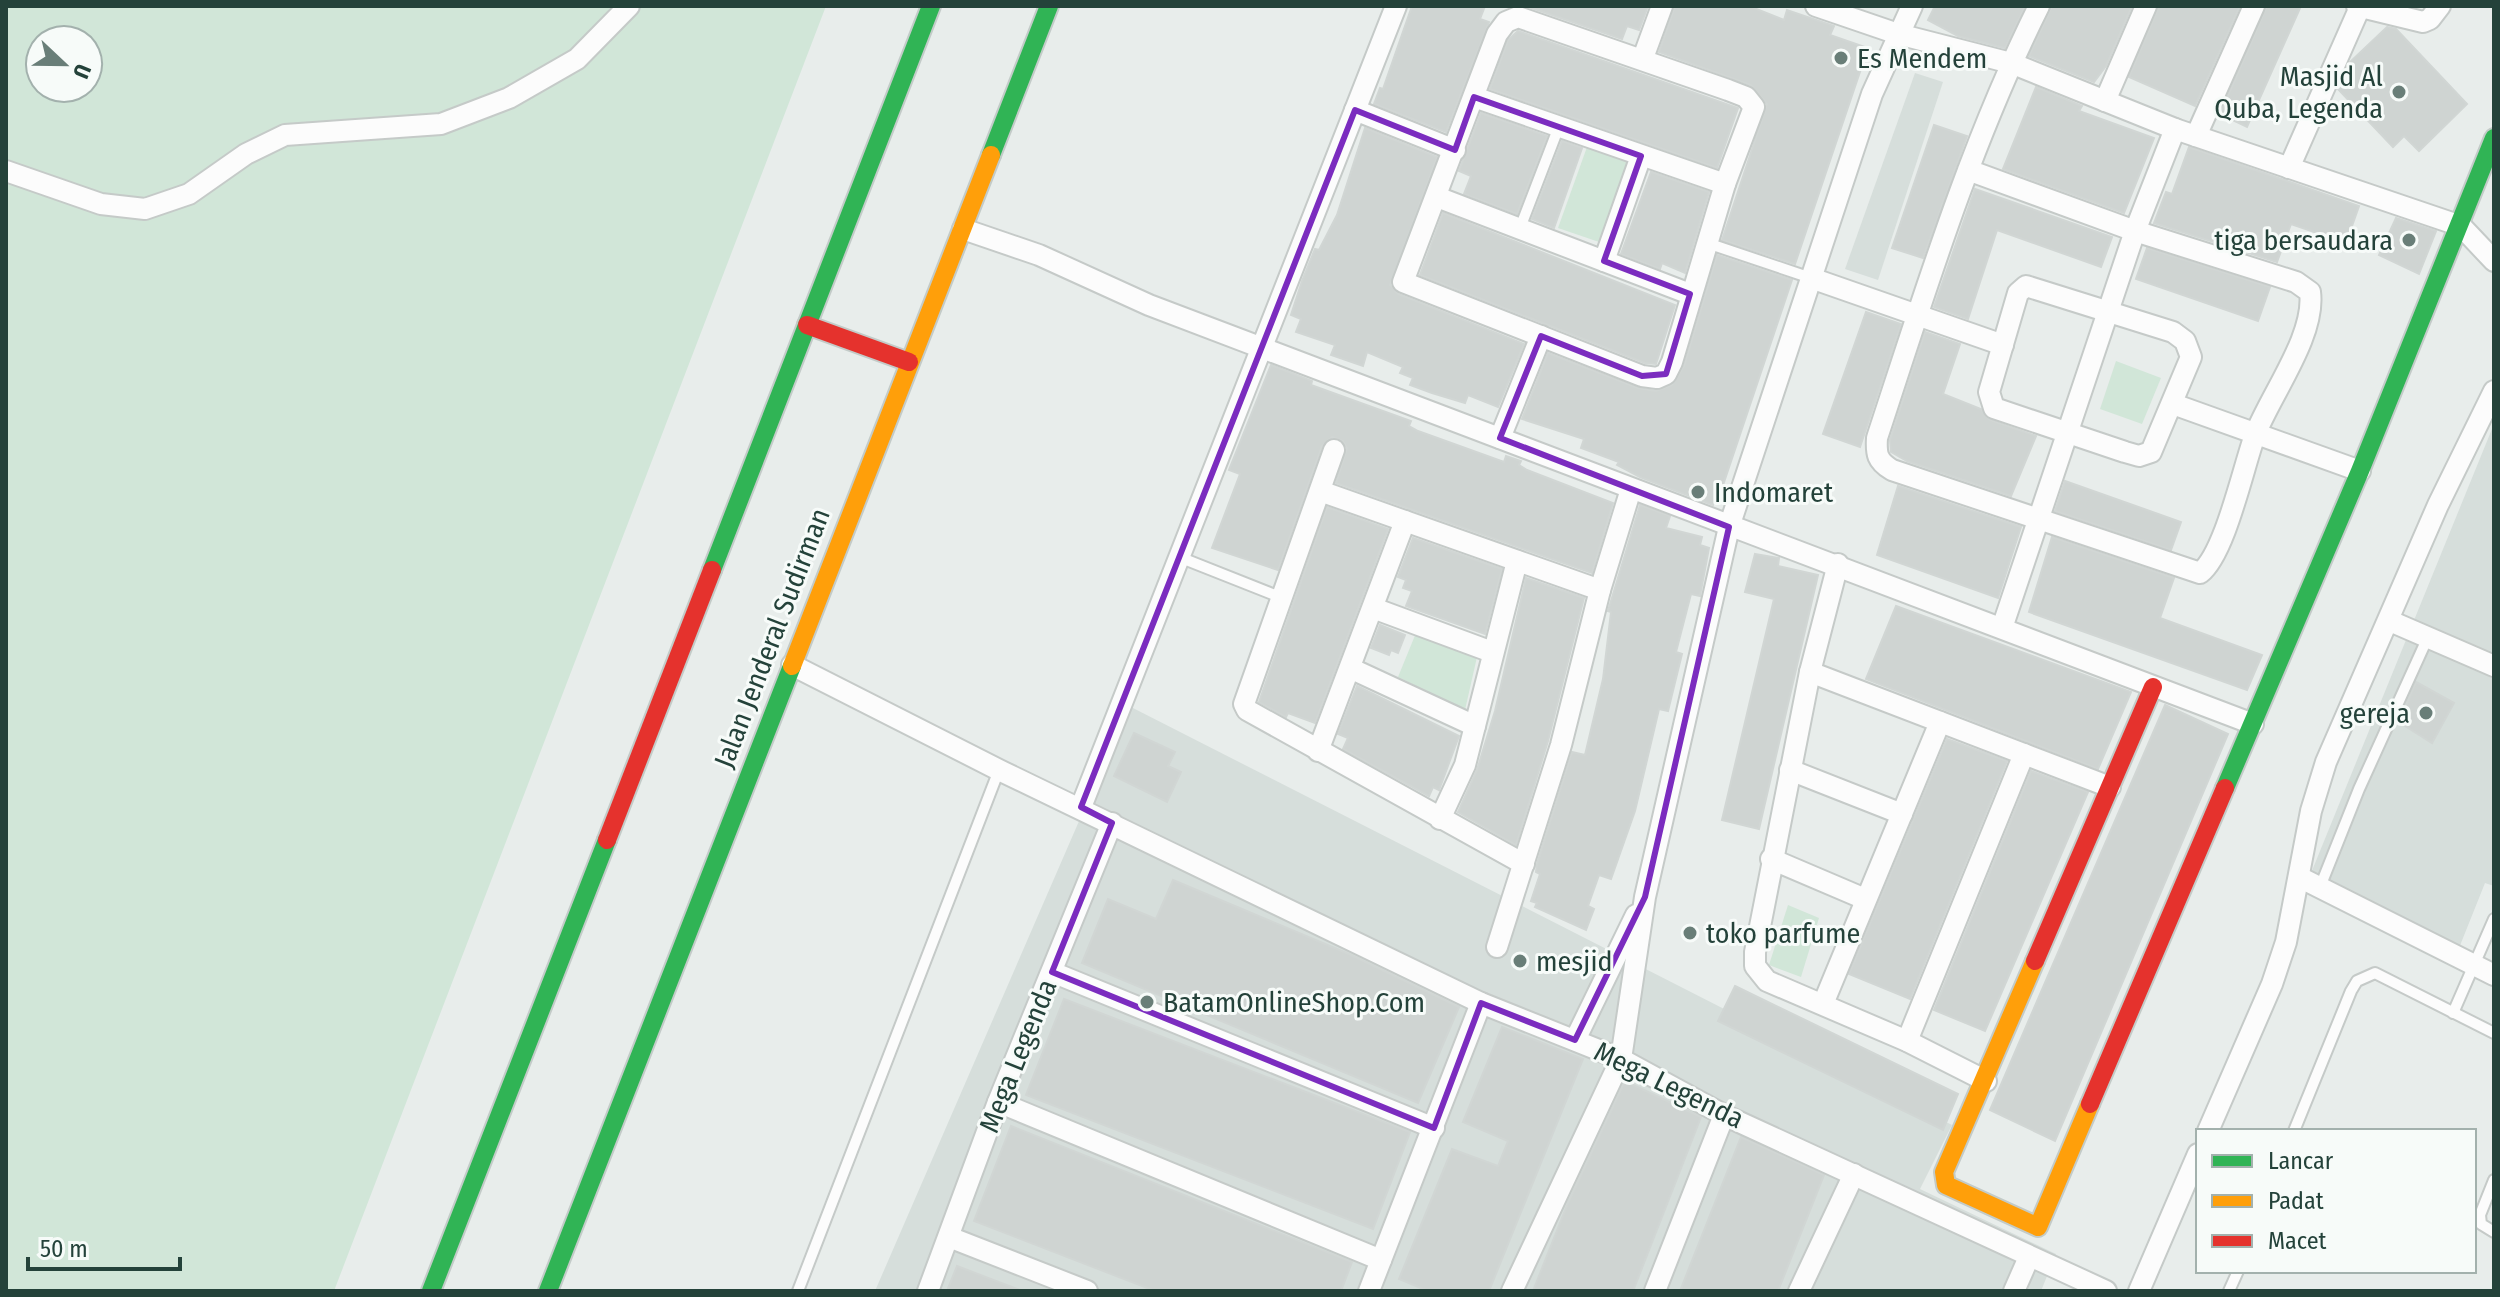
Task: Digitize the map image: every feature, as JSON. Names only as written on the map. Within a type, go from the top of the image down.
[{"type":"main road","points":[[431,1291],[931,6]]},
{"type":"main road","name":"Jalan Jenderal Sudirman","points":[[548,1291],[1049,6]]},
{"type":"main road","points":[[2153,687],[1944,1179],[1953,1191],[2038,1227],[2360,471],[2494,138]]},
{"type":"main road","points":[[807,325],[909,362]]},
{"type":"street","points":[[6,171],[101,204],[145,209],[189,194],[246,154],[285,135],[441,124],[509,98],[577,59],[629,6]]},
{"type":"street","points":[[1081,807],[1396,6]]},
{"type":"street","points":[[1643,58],[1662,6]]},
{"type":"street","points":[[1816,6],[1898,34],[2011,63],[2175,129],[2461,226],[2494,261]]},
{"type":"street","points":[[1512,1291],[1621,1059],[1645,897],[1729,527],[1872,94],[1912,6]]},
{"type":"street","points":[[1968,170],[2135,231],[2296,282],[2310,292],[2310,318],[2256,433],[2215,556],[2200,573],[1881,464],[1876,453],[1877,438],[1968,170],[2011,63],[2039,6]]},
{"type":"street","points":[[2105,101],[2146,6]]},
{"type":"street","points":[[2196,136],[2254,6]]},
{"type":"street","points":[[2289,168],[2358,6],[2423,22],[2440,6]]},
{"type":"street","points":[[1518,17],[1643,58],[1746,97],[1754,107],[1725,184],[1666,374],[1657,378],[1642,376],[1403,282],[1497,34],[1506,22],[1518,17]]},
{"type":"street","points":[[1474,97],[1558,129],[1725,184]]},
{"type":"street","points":[[1355,110],[1455,150]]},
{"type":"street","points":[[2002,628],[2111,312],[2135,231],[2175,129]]},
{"type":"street","points":[[1604,261],[1641,156]]},
{"type":"street","points":[[1437,197],[1690,294]]},
{"type":"street","points":[[963,229],[1039,255],[1149,305],[2253,724]]},
{"type":"street","points":[[1811,278],[2003,345]]},
{"type":"street","points":[[2026,286],[2173,332],[2185,341],[2191,357],[2154,447],[2146,455],[2125,452],[1994,408],[1989,392],[2003,345],[2018,293],[2026,286]]},
{"type":"street","points":[[1500,438],[1541,336]]},
{"type":"street","points":[[2209,1129],[2272,984],[2301,878],[2311,811],[2321,774],[2438,505],[2494,391]]},
{"type":"street","points":[[2173,404],[2360,471]]},
{"type":"street","points":[[1334,450],[1244,704],[1247,710],[1318,751],[1524,864]]},
{"type":"street","points":[[1497,947],[1561,745],[1600,590],[1631,489]]},
{"type":"street","points":[[1320,491],[1600,590]]},
{"type":"street","points":[[1318,751],[1352,669],[1405,521]]},
{"type":"street","points":[[1440,819],[1465,765],[1517,561]]},
{"type":"street","points":[[1838,564],[1810,672],[1771,859],[1755,966],[1767,981],[1907,1041],[1986,1081]]},
{"type":"street","points":[[1373,608],[1492,652]]},
{"type":"street","points":[[2390,621],[2494,666]]},
{"type":"street","name":"Mega Legenda","points":[[792,665],[999,770],[1481,1003],[1621,1059],[1724,1115],[2106,1291]]},
{"type":"street","points":[[1352,669],[1475,726]]},
{"type":"street","points":[[1810,672],[2110,787]]},
{"type":"street","points":[[1823,1004],[1940,722]]},
{"type":"street","points":[[1907,1041],[2024,754]]},
{"type":"street","points":[[1790,770],[1902,814]]},
{"type":"street","name":"Mega Legenda","points":[[928,1291],[998,1102],[1112,823]]},
{"type":"street","points":[[1771,859],[1865,899]]},
{"type":"street","points":[[2301,878],[2494,975]]},
{"type":"street","points":[[1575,1040],[1645,897]]},
{"type":"street","points":[[1052,972],[1434,1128]]},
{"type":"street","points":[[1369,1291],[1481,1003]]},
{"type":"street","points":[[998,1102],[1381,1260]]},
{"type":"street","points":[[1655,1291],[1724,1115]]},
{"type":"street","points":[[2139,1291],[2196,1159]]},
{"type":"street","points":[[1801,1290],[1854,1174]]},
{"type":"street","points":[[949,1237],[1087,1291]]},
{"type":"street","points":[[2014,1291],[2029,1257]]},
{"type":"lane","points":[[1520,228],[1558,129]]},
{"type":"lane","points":[[1707,243],[1811,278]]},
{"type":"lane","points":[[1179,557],[1280,597]]},
{"type":"lane","points":[[2320,887],[2359,789],[2428,637]]},
{"type":"lane","points":[[798,1291],[999,770]]},
{"type":"lane","points":[[2453,1013],[2494,919]]},
{"type":"lane","points":[[2295,1129],[2357,981],[2375,973],[2494,1033]]},
{"type":"lane","points":[[2494,1180],[2480,1215],[2481,1224],[2494,1232]]},
{"type":"highlighted area","points":[[1474,97],[1641,156],[1604,261],[1690,294],[1666,374],[1642,376],[1541,336],[1500,438],[1729,527],[1645,897],[1575,1040],[1481,1003],[1434,1128],[1052,972],[1112,823],[1081,807],[1355,110],[1455,150]]},
{"type":"shaded area","points":[[1915,73],[1943,82],[1878,280],[1845,269]]},
{"type":"shaded area","points":[[2494,424],[2494,886],[2485,883],[2459,948],[2309,878]]},
{"type":"shaded area","points":[[1129,706],[1952,1125],[1920,1189],[2056,1254],[2041,1291],[875,1291]]},
{"type":"green space","points":[[6,6],[826,6],[334,1291],[6,1291]]},
{"type":"green space","points":[[1587,147],[1628,161],[1599,242],[1558,228]]},
{"type":"green space","points":[[2116,361],[2161,378],[2142,424],[2100,409]]},
{"type":"green space","points":[[1416,633],[1477,657],[1465,710],[1398,677]]},
{"type":"green space","points":[[1788,905],[1819,918],[1801,977],[1769,965]]},
{"type":"building","points":[[1412,6],[1485,6],[1480,19],[1489,22],[1446,132],[1374,104],[1380,88],[1383,89]]},
{"type":"building","points":[[1526,6],[1648,6],[1639,30],[1627,26],[1622,39]]},
{"type":"building","points":[[1675,6],[1749,6],[1784,20],[1787,10],[1834,26],[1830,35],[1868,48],[1795,264],[1722,240],[1767,104],[1751,85],[1659,52]]},
{"type":"building","points":[[1935,6],[2025,6],[2005,48],[1958,36],[1928,20]]},
{"type":"building","points":[[2052,6],[2132,6],[2106,66],[2094,82],[2029,56]]},
{"type":"building","points":[[2159,6],[2240,6],[2195,106],[2129,77]]},
{"type":"building","points":[[2267,6],[2301,6],[2247,127],[2220,114]]},
{"type":"building","name":"Masjid Al Quba, Legenda","points":[[2387,27],[2396,29],[2467,104],[2419,151],[2404,136],[2393,147],[2338,89],[2350,62]]},
{"type":"building","points":[[1518,31],[1738,108],[1717,168],[1490,89],[1508,40]]},
{"type":"building","points":[[2036,87],[2082,106],[2079,111],[2154,138],[2124,213],[2003,169]]},
{"type":"building","points":[[1481,113],[1547,136],[1517,214],[1464,194],[1471,176],[1459,171]]},
{"type":"building","points":[[1934,125],[1967,136],[1923,258],[1892,248]]},
{"type":"building","points":[[1365,128],[1437,157],[1390,285],[1398,294],[1524,344],[1498,407],[1468,395],[1465,403],[1410,385],[1413,378],[1400,373],[1403,367],[1367,352],[1363,366],[1331,355],[1335,345],[1296,332],[1301,319],[1291,315],[1302,281],[1315,249],[1319,250],[1337,215]]},
{"type":"building","points":[[1562,141],[1582,148],[1554,228],[1532,219]]},
{"type":"building","points":[[2189,147],[2359,206],[2346,243],[2291,224],[2277,262],[2154,223],[2166,192],[2172,194]]},
{"type":"building","points":[[1651,172],[1709,192],[1685,273],[1662,263],[1660,269],[1621,254]]},
{"type":"building","points":[[1975,189],[2112,237],[2101,267],[1997,230],[1968,319],[1934,307]]},
{"type":"building","points":[[1443,213],[1675,305],[1656,364],[1645,363],[1420,275]]},
{"type":"building","name":"tiga bersaudara","points":[[2396,218],[2436,231],[2419,274],[2379,255]]},
{"type":"building","points":[[2147,248],[2270,287],[2258,321],[2136,279]]},
{"type":"building","points":[[1717,255],[1792,280],[1722,488],[1713,505],[1640,477],[1617,465],[1619,462],[1581,448],[1584,439],[1522,419],[1548,353],[1638,388],[1656,391],[1672,385],[1684,366]]},
{"type":"building","points":[[1866,312],[1901,324],[1860,447],[1823,434]]},
{"type":"building","points":[[1925,332],[1960,344],[1943,394],[1981,409],[1990,420],[2036,436],[2011,496],[1907,461],[1891,452],[1890,440]]},
{"type":"building","points":[[1271,365],[1312,381],[1311,385],[1411,421],[1409,426],[1418,431],[1504,462],[1506,456],[1521,461],[1519,465],[1527,470],[1613,503],[1592,573],[1336,483],[1347,448],[1343,441],[1332,437],[1322,446],[1278,570],[1212,548],[1240,474],[1229,470]]},
{"type":"building","points":[[2065,481],[2181,522],[2171,550],[2055,511]]},
{"type":"building","points":[[1898,486],[2021,527],[1998,598],[1877,555]]},
{"type":"building","points":[[1640,505],[1670,516],[1666,528],[1702,537],[1700,545],[1709,548],[1700,596],[1691,594],[1676,652],[1682,654],[1668,711],[1659,709],[1635,811],[1611,879],[1599,875],[1588,906],[1594,909],[1586,930],[1535,907],[1537,903],[1531,901],[1540,874],[1536,872],[1537,864],[1572,752],[1585,755],[1603,679],[1611,612],[1608,611]]},
{"type":"building","points":[[1327,507],[1388,529],[1315,723],[1288,713],[1286,717],[1259,702]]},
{"type":"building","points":[[2052,537],[2174,578],[2160,618],[2262,655],[2247,690],[2029,612]]},
{"type":"building","points":[[1413,538],[1502,569],[1485,634],[1406,606],[1412,591],[1403,588],[1406,580],[1398,577]]},
{"type":"building","points":[[1755,554],[1779,558],[1778,566],[1818,575],[1759,829],[1722,820],[1774,599],[1745,592]]},
{"type":"building","points":[[1526,578],[1584,598],[1548,741],[1516,845],[1458,812],[1477,770],[1495,711]]},
{"type":"building","points":[[1896,606],[2131,692],[2098,769],[1866,679]]},
{"type":"building","points":[[1380,625],[1405,635],[1398,653],[1391,650],[1389,655],[1371,648]]},
{"type":"building","name":"gereja","points":[[2416,682],[2454,703],[2432,743],[2399,722]]},
{"type":"building","points":[[1357,686],[1459,736],[1439,790],[1433,787],[1429,796],[1343,749],[1348,738],[1338,734]]},
{"type":"building","points":[[2165,705],[2228,734],[2055,1141],[1990,1110]]},
{"type":"building","points":[[1134,733],[1175,752],[1168,766],[1181,772],[1167,802],[1114,776]]},
{"type":"building","points":[[1947,739],[2007,761],[1910,999],[1849,974]]},
{"type":"building","points":[[2031,771],[2088,792],[1985,1031],[1934,1010]]},
{"type":"building","points":[[1173,880],[1349,954],[1459,1007],[1418,1103],[1082,963],[1108,899],[1156,919]]},
{"type":"building","points":[[1735,986],[1958,1094],[1943,1130],[1718,1021]]},
{"type":"building","points":[[1064,999],[1410,1132],[1373,1229],[1026,1095]]},
{"type":"building","points":[[1502,1027],[1583,1059],[1489,1291],[1428,1291],[1399,1279],[1452,1149],[1498,1166],[1508,1141],[1463,1122]]},
{"type":"building","points":[[1625,1081],[1701,1117],[1633,1291],[1533,1291],[1568,1203]]},
{"type":"building","points":[[1011,1126],[1352,1262],[1341,1291],[1155,1291],[974,1221]]},
{"type":"building","points":[[1741,1137],[1824,1175],[1778,1291],[1680,1291]]},
{"type":"building","points":[[957,1266],[1020,1290],[947,1291]]},
{"type":"traffic: fast","points":[[712,570],[931,6]]},
{"type":"traffic: fast","points":[[991,155],[1049,6]]},
{"type":"traffic: fast","points":[[2225,788],[2360,471],[2494,138]]},
{"type":"traffic: fast","points":[[548,1291],[792,666]]},
{"type":"traffic: fast","points":[[431,1291],[607,840]]},
{"type":"traffic: slow","points":[[792,666],[991,155]]},
{"type":"traffic: slow","points":[[2035,961],[1944,1172],[1946,1185],[2038,1227],[2090,1104]]},
{"type":"traffic: jam","points":[[807,325],[909,362]]},
{"type":"traffic: jam","points":[[607,840],[712,570]]},
{"type":"traffic: jam","points":[[2035,961],[2153,687]]},
{"type":"traffic: jam","points":[[2090,1104],[2225,788]]},
{"type":"place","name":"Es Mendem","points":[[1841,58]]},
{"type":"place","name":"Masjid Al Quba, Legenda","points":[[2399,92]]},
{"type":"place","name":"tiga bersaudara","points":[[2409,240]]},
{"type":"place","name":"Indomaret","points":[[1698,492]]},
{"type":"place","name":"gereja","points":[[2426,713]]},
{"type":"place","name":"toko parfume","points":[[1690,933]]},
{"type":"place","name":"mesjid","points":[[1520,961]]},
{"type":"place","name":"BatamOnlineShop.Com","points":[[1147,1002]]}]
